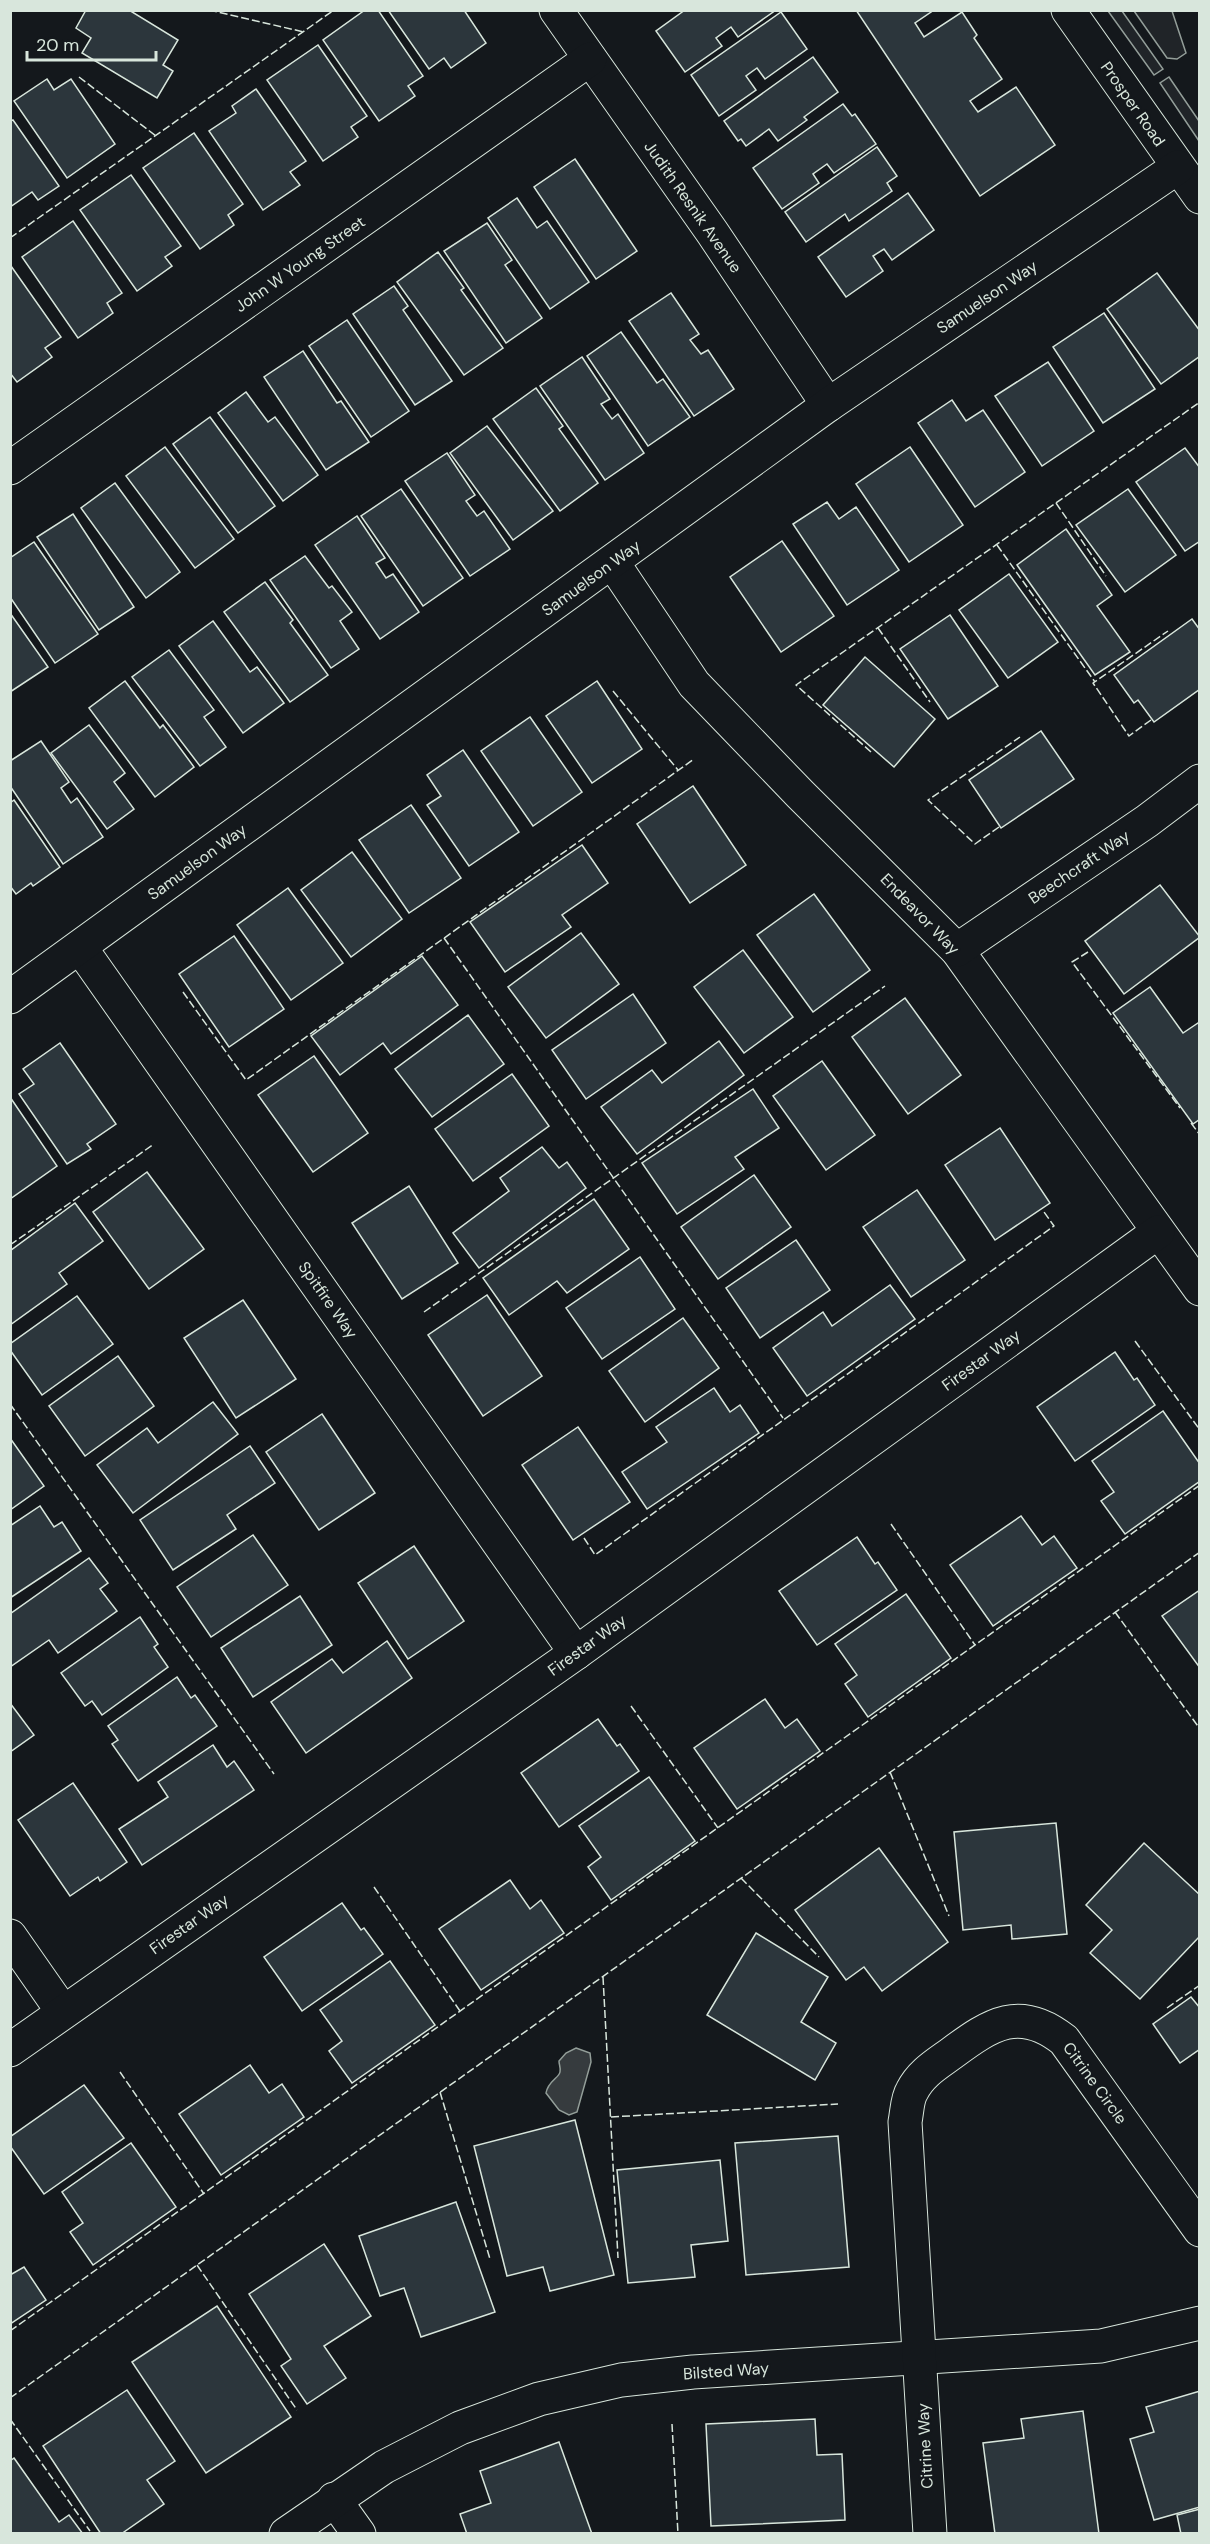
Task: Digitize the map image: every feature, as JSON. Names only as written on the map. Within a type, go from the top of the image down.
[{"type":"street","name":"Judith Resnik Avenue","points":[[556,10],[712,232],[828,405]]},
{"type":"street","name":"Prosper Road","points":[[1068,10],[1200,197]]},
{"type":"street","name":"John W Young Street","points":[[10,468],[590,59]]},
{"type":"street","name":"Samuelson Way","points":[[10,997],[828,405],[1178,167]]},
{"type":"street","name":"Endeavor Way","points":[[613,562],[694,684],[800,794],[957,950],[1200,1288]]},
{"type":"street","name":"Beechcraft Way","points":[[957,950],[1147,821],[1200,781]]},
{"type":"street","name":"Spitfire Way","points":[[80,947],[576,1653]]},
{"type":"street","name":"Firestar Way","points":[[10,2050],[576,1653],[1158,1232]]},
{"type":"street","points":[[10,1936],[63,2012]]},
{"type":"street","name":"Citrine Circle","points":[[920,2359],[905,2122],[911,2093],[922,2075],[983,2030],[1007,2021],[1025,2021],[1050,2029],[1064,2040],[1200,2230]]},
{"type":"street","name":"Bilsted Way","points":[[286,2534],[334,2499],[384,2467],[460,2428],[549,2397],[621,2380],[682,2373],[1101,2346],[1200,2323]]},
{"type":"street","name":"Citrine Way","points":[[920,2359],[930,2534]]},
{"type":"street","points":[[334,2499],[358,2534]]},
{"type":"shaded area","points":[[1108,11],[1122,11],[1163,69],[1154,75]]},
{"type":"shaded area","points":[[1134,11],[1172,11],[1186,53],[1177,59],[1167,58]]},
{"type":"shaded area","points":[[1169,77],[1199,121],[1199,141],[1160,83]]},
{"type":"shaded area","points":[[576,2048],[590,2053],[591,2062],[577,2112],[569,2115],[559,2110],[546,2093],[559,2074],[559,2061],[566,2053]]},
{"type":"building","points":[[86,10],[129,10],[178,40],[163,65],[173,71],[157,98],[82,53],[91,38],[76,28]]},
{"type":"building","points":[[365,10],[378,10],[423,76],[408,86],[415,96],[379,121],[323,40]]},
{"type":"building","points":[[388,10],[464,10],[486,43],[451,68],[444,58],[429,69]]},
{"type":"building","points":[[685,10],[776,10],[738,37],[731,27],[716,38],[722,46],[685,72],[656,31]]},
{"type":"building","points":[[856,10],[934,10],[915,23],[924,37],[962,12],[977,35],[974,38],[1002,79],[970,101],[978,112],[1016,87],[1055,145],[980,196]]},
{"type":"building","points":[[781,12],[807,49],[765,79],[757,68],[746,76],[756,90],[719,116],[691,75]]},
{"type":"building","points":[[318,45],[367,116],[351,127],[358,137],[323,161],[267,80]]},
{"type":"building","points":[[813,57],[838,92],[804,117],[807,120],[778,141],[769,129],[746,146],[741,139],[738,141],[724,121]]},
{"type":"building","points":[[47,79],[54,90],[71,79],[115,144],[67,178],[14,101]]},
{"type":"building","points":[[256,89],[306,161],[290,172],[300,185],[263,210],[209,131],[236,113],[232,106]]},
{"type":"building","points":[[843,104],[852,116],[855,114],[876,144],[834,173],[827,164],[813,174],[819,183],[782,209],[753,168]]},
{"type":"building","points":[[13,120],[59,186],[38,200],[32,192],[10,207],[10,121]]},
{"type":"building","points":[[194,133],[243,204],[228,215],[234,225],[200,249],[143,168]]},
{"type":"building","points":[[877,147],[897,176],[887,183],[892,191],[849,221],[845,214],[806,242],[785,212]]},
{"type":"building","points":[[575,159],[637,251],[596,279],[534,187]]},
{"type":"building","points":[[131,175],[181,246],[165,257],[172,266],[137,291],[80,210]]},
{"type":"building","points":[[908,193],[934,230],[892,260],[884,249],[873,256],[883,271],[846,297],[818,257]]},
{"type":"building","points":[[517,198],[537,228],[547,221],[589,282],[550,309],[488,218]]},
{"type":"building","points":[[73,221],[122,293],[107,303],[113,313],[78,338],[22,257]]},
{"type":"building","points":[[487,223],[512,260],[505,265],[542,318],[506,343],[444,251]]},
{"type":"building","points":[[438,252],[464,288],[461,290],[503,348],[464,375],[397,282]]},
{"type":"building","points":[[11,266],[61,337],[45,348],[52,357],[17,382],[10,373]]},
{"type":"building","points":[[1157,273],[1200,331],[1200,356],[1161,384],[1107,309]]},
{"type":"building","points":[[394,286],[408,306],[403,310],[452,381],[415,405],[353,314]]},
{"type":"building","points":[[671,293],[699,334],[690,340],[701,354],[708,350],[734,389],[694,416],[629,321]]},
{"type":"building","points":[[1104,313],[1155,389],[1103,423],[1053,347]]},
{"type":"building","points":[[347,320],[409,411],[371,437],[309,346]]},
{"type":"building","points":[[621,332],[657,383],[663,379],[690,417],[648,446],[587,356]]},
{"type":"building","points":[[303,351],[337,403],[341,401],[369,442],[326,470],[264,377]]},
{"type":"building","points":[[582,357],[610,399],[601,404],[612,419],[618,414],[644,453],[605,480],[540,386]]},
{"type":"building","points":[[1048,362],[1094,431],[1042,466],[995,396]]},
{"type":"building","points":[[536,388],[563,426],[559,429],[598,483],[560,511],[493,419]]},
{"type":"building","points":[[246,392],[268,422],[275,417],[318,475],[283,501],[218,413]]},
{"type":"building","points":[[952,400],[966,421],[983,410],[1025,472],[975,507],[918,423]]},
{"type":"building","points":[[210,417],[275,506],[238,533],[173,444]]},
{"type":"building","points":[[487,426],[553,511],[513,540],[450,453]]},
{"type":"building","points":[[165,447],[234,539],[195,568],[126,476]]},
{"type":"building","points":[[910,447],[963,525],[909,562],[856,484]]},
{"type":"building","points":[[1185,448],[1200,468],[1200,541],[1185,551],[1136,482]]},
{"type":"building","points":[[447,453],[475,495],[466,501],[477,516],[484,511],[510,549],[470,576],[405,481]]},
{"type":"building","points":[[115,483],[180,572],[146,598],[81,508]]},
{"type":"building","points":[[401,489],[463,578],[423,606],[361,516]]},
{"type":"building","points":[[1128,489],[1176,555],[1125,592],[1076,525]]},
{"type":"building","points":[[827,502],[839,519],[856,507],[899,570],[847,605],[793,524]]},
{"type":"building","points":[[73,514],[134,607],[99,630],[37,537]]},
{"type":"building","points":[[357,516],[385,558],[376,563],[386,578],[393,574],[419,612],[380,639],[315,545]]},
{"type":"building","points":[[1066,529],[1112,595],[1097,606],[1130,652],[1095,675],[1017,565]]},
{"type":"building","points":[[782,541],[834,616],[781,652],[730,577]]},
{"type":"building","points":[[34,542],[98,634],[55,663],[10,597],[10,558]]},
{"type":"building","points":[[305,556],[329,588],[332,586],[352,612],[340,621],[359,649],[331,668],[270,580]]},
{"type":"building","points":[[1009,574],[1058,642],[1008,678],[959,610]]},
{"type":"building","points":[[265,582],[293,620],[290,623],[328,675],[290,702],[224,612]]},
{"type":"building","points":[[10,613],[48,667],[10,692]]},
{"type":"building","points":[[950,615],[998,686],[948,719],[900,649]]},
{"type":"building","points":[[1192,619],[1200,630],[1200,689],[1154,722],[1138,700],[1134,703],[1114,675]]},
{"type":"building","points":[[213,621],[250,672],[257,667],[284,703],[243,733],[179,646]]},
{"type":"building","points":[[169,650],[214,710],[204,717],[226,747],[200,766],[132,677]]},
{"type":"building","points":[[865,657],[935,719],[894,767],[823,705]]},
{"type":"building","points":[[125,681],[160,728],[163,725],[194,767],[155,797],[89,708]]},
{"type":"building","points":[[597,681],[642,749],[592,783],[546,716]]},
{"type":"building","points":[[530,717],[582,792],[533,826],[481,751]]},
{"type":"building","points":[[89,725],[125,773],[114,782],[134,809],[107,829],[51,753]]},
{"type":"building","points":[[1041,731],[1074,779],[1001,828],[969,780]]},
{"type":"building","points":[[41,741],[69,782],[61,788],[71,803],[77,798],[103,837],[63,864],[10,786],[10,761]]},
{"type":"building","points":[[463,750],[519,832],[469,866],[427,805],[441,796],[427,775]]},
{"type":"building","points":[[693,786],[746,865],[690,903],[637,824]]},
{"type":"building","points":[[14,800],[60,867],[33,886],[31,883],[16,894],[10,886],[10,803]]},
{"type":"building","points":[[411,805],[461,878],[409,913],[359,840]]},
{"type":"building","points":[[582,845],[608,883],[562,915],[571,927],[505,972],[470,922]]},
{"type":"building","points":[[352,852],[402,919],[351,957],[301,890]]},
{"type":"building","points":[[1160,885],[1200,937],[1124,994],[1085,941]]},
{"type":"building","points":[[288,888],[343,963],[291,1000],[237,925]]},
{"type":"building","points":[[814,894],[870,970],[813,1012],[757,935]]},
{"type":"building","points":[[581,933],[619,984],[546,1038],[508,987]]},
{"type":"building","points":[[234,936],[284,1009],[229,1047],[179,974]]},
{"type":"building","points":[[743,950],[793,1017],[744,1053],[694,987]]},
{"type":"building","points":[[422,956],[458,1005],[391,1054],[383,1043],[340,1075],[311,1036]]},
{"type":"building","points":[[1150,987],[1183,1033],[1198,1023],[1200,1026],[1200,1119],[1193,1124],[1113,1013]]},
{"type":"building","points":[[633,994],[666,1043],[586,1099],[552,1050]]},
{"type":"building","points":[[905,998],[961,1075],[908,1114],[852,1037]]},
{"type":"building","points":[[468,1015],[504,1064],[432,1117],[395,1069]]},
{"type":"building","points":[[719,1041],[744,1075],[637,1154],[601,1107],[652,1070],[662,1083]]},
{"type":"building","points":[[60,1043],[116,1124],[87,1144],[91,1149],[67,1164],[19,1094],[34,1084],[23,1069]]},
{"type":"building","points":[[314,1056],[368,1133],[313,1172],[258,1095]]},
{"type":"building","points":[[822,1061],[875,1135],[826,1170],[773,1096]]},
{"type":"building","points":[[512,1074],[549,1126],[473,1181],[435,1129]]},
{"type":"building","points":[[753,1089],[779,1128],[735,1157],[744,1169],[677,1214],[642,1163]]},
{"type":"building","points":[[10,1097],[57,1166],[10,1199]]},
{"type":"building","points":[[1000,1128],[1050,1203],[995,1240],[945,1165]]},
{"type":"building","points":[[542,1147],[559,1168],[567,1162],[586,1188],[479,1268],[453,1233],[509,1191],[500,1178]]},
{"type":"building","points":[[147,1172],[204,1249],[149,1289],[93,1212]]},
{"type":"building","points":[[754,1175],[791,1227],[718,1279],[681,1227]]},
{"type":"building","points":[[409,1186],[458,1263],[402,1299],[352,1223]]},
{"type":"building","points":[[917,1190],[965,1260],[911,1297],[863,1227]]},
{"type":"building","points":[[594,1199],[629,1249],[567,1293],[557,1281],[509,1315],[483,1278]]},
{"type":"building","points":[[75,1203],[103,1241],[59,1273],[67,1284],[10,1325],[10,1251]]},
{"type":"building","points":[[796,1240],[830,1290],[760,1338],[726,1288]]},
{"type":"building","points":[[640,1257],[675,1309],[602,1359],[566,1308]]},
{"type":"building","points":[[890,1285],[915,1319],[807,1396],[773,1348],[823,1312],[832,1326]]},
{"type":"building","points":[[487,1295],[542,1376],[483,1416],[428,1335]]},
{"type":"building","points":[[77,1296],[113,1344],[42,1395],[10,1350],[10,1344]]},
{"type":"building","points":[[243,1300],[296,1379],[236,1418],[184,1338]]},
{"type":"building","points":[[683,1318],[719,1368],[645,1422],[609,1371]]},
{"type":"building","points":[[1115,1352],[1134,1380],[1137,1378],[1155,1405],[1075,1461],[1037,1407]]},
{"type":"building","points":[[118,1356],[154,1406],[85,1456],[49,1406]]},
{"type":"building","points":[[714,1388],[730,1412],[740,1405],[759,1433],[647,1509],[622,1472],[667,1442],[656,1427]]},
{"type":"building","points":[[213,1402],[238,1434],[133,1513],[97,1465],[147,1428],[158,1443]]},
{"type":"building","points":[[1163,1411],[1200,1464],[1200,1481],[1125,1534],[1101,1501],[1114,1492],[1092,1461]]},
{"type":"building","points":[[322,1414],[375,1493],[319,1530],[266,1452]]},
{"type":"building","points":[[578,1427],[630,1502],[573,1540],[522,1465]]},
{"type":"building","points":[[10,1438],[44,1486],[10,1510]]},
{"type":"building","points":[[250,1446],[275,1483],[227,1515],[236,1529],[173,1570],[140,1520]]},
{"type":"building","points":[[40,1506],[54,1527],[62,1522],[81,1551],[10,1598],[10,1526]]},
{"type":"building","points":[[1021,1516],[1042,1545],[1054,1536],[1077,1568],[993,1626],[950,1565]]},
{"type":"building","points":[[253,1535],[288,1585],[211,1637],[177,1587]]},
{"type":"building","points":[[857,1537],[875,1564],[878,1562],[897,1590],[817,1645],[779,1591]]},
{"type":"building","points":[[414,1546],[464,1621],[408,1659],[358,1583]]},
{"type":"building","points":[[89,1558],[108,1583],[100,1589],[117,1611],[58,1653],[49,1640],[10,1667],[10,1614]]},
{"type":"building","points":[[1200,1590],[1200,1668],[1162,1616]]},
{"type":"building","points":[[906,1594],[951,1658],[868,1717],[845,1684],[857,1675],[835,1644]]},
{"type":"building","points":[[300,1596],[332,1645],[253,1697],[221,1648]]},
{"type":"building","points":[[140,1617],[158,1644],[154,1647],[168,1667],[102,1715],[92,1701],[85,1706],[61,1673]]},
{"type":"building","points":[[387,1641],[412,1678],[306,1753],[271,1702],[332,1659],[343,1673]]},
{"type":"building","points":[[177,1677],[191,1698],[195,1695],[217,1726],[138,1781],[112,1744],[118,1740],[108,1726]]},
{"type":"building","points":[[765,1699],[785,1728],[797,1719],[820,1751],[737,1809],[694,1748]]},
{"type":"building","points":[[10,1703],[34,1735],[10,1752]]},
{"type":"building","points":[[598,1719],[639,1771],[559,1827],[521,1773]]},
{"type":"building","points":[[213,1745],[227,1767],[234,1761],[254,1790],[142,1865],[119,1829],[168,1797],[158,1782]]},
{"type":"building","points":[[649,1777],[695,1841],[611,1900],[588,1867],[601,1857],[579,1826]]},
{"type":"building","points":[[73,1783],[127,1862],[100,1881],[98,1877],[70,1896],[18,1820]]},
{"type":"building","points":[[1056,1823],[1067,1934],[1012,1939],[1011,1925],[963,1930],[954,1832]]},
{"type":"building","points":[[1144,1843],[1200,1895],[1200,1936],[1140,1999],[1090,1953],[1112,1930],[1086,1905]]},
{"type":"building","points":[[879,1848],[948,1942],[882,1991],[864,1967],[846,1980],[795,1910]]},
{"type":"building","points":[[510,1880],[530,1909],[541,1900],[564,1933],[481,1990],[439,1929]]},
{"type":"building","points":[[342,1903],[361,1930],[364,1928],[383,1954],[302,2011],[264,1957]]},
{"type":"building","points":[[756,1933],[828,1977],[801,2022],[836,2043],[815,2080],[707,2015]]},
{"type":"building","points":[[390,1961],[435,2025],[352,2083],[329,2051],[342,2041],[320,2010]]},
{"type":"building","points":[[1191,1997],[1200,2008],[1200,2049],[1180,2063],[1153,2024]]},
{"type":"building","points":[[250,2065],[269,2093],[282,2084],[304,2117],[221,2175],[179,2114]]},
{"type":"building","points":[[84,2085],[124,2138],[44,2194],[10,2146],[10,2137]]},
{"type":"building","points":[[575,2120],[614,2275],[550,2291],[543,2267],[507,2276],[474,2146]]},
{"type":"building","points":[[838,2136],[849,2267],[746,2275],[735,2143]]},
{"type":"building","points":[[131,2143],[176,2207],[93,2265],[70,2232],[83,2223],[62,2192]]},
{"type":"building","points":[[720,2160],[728,2241],[691,2245],[695,2277],[628,2283],[617,2170]]},
{"type":"building","points":[[456,2202],[495,2312],[421,2337],[404,2288],[380,2296],[359,2236]]},
{"type":"building","points":[[324,2244],[371,2316],[324,2346],[346,2378],[307,2404],[281,2366],[291,2359],[249,2294]]},
{"type":"building","points":[[24,2267],[46,2300],[10,2324],[10,2275]]},
{"type":"building","points":[[217,2306],[291,2417],[206,2473],[132,2362]]},
{"type":"building","points":[[127,2390],[175,2461],[147,2480],[164,2504],[121,2534],[101,2534],[43,2446]]},
{"type":"building","points":[[1200,2391],[1200,2507],[1154,2520],[1130,2439],[1154,2432],[1146,2407]]},
{"type":"building","points":[[1083,2411],[1099,2534],[995,2534],[983,2443],[1024,2438],[1021,2419]]},
{"type":"building","points":[[815,2419],[817,2455],[842,2454],[845,2520],[711,2526],[706,2424]]},
{"type":"building","points":[[559,2442],[592,2534],[467,2534],[460,2514],[491,2503],[480,2471]]},
{"type":"building","points":[[14,2458],[59,2522],[69,2515],[83,2534],[10,2534],[10,2461]]},
{"type":"building","points":[[1200,2509],[1200,2534],[1181,2534],[1177,2515]]},
{"type":"fence","points":[[209,10],[304,32]]},
{"type":"fence","points":[[10,238],[334,10]]},
{"type":"fence","points":[[79,77],[156,136]]},
{"type":"fence","points":[[871,752],[796,685],[1200,402]]},
{"type":"fence","points":[[1056,503],[1106,576]]},
{"type":"fence","points":[[997,545],[1095,682]]},
{"type":"fence","points":[[878,628],[930,702]]},
{"type":"fence","points":[[1151,720],[1129,736],[1093,683],[1168,631]]},
{"type":"fence","points":[[613,691],[678,770]]},
{"type":"fence","points":[[999,827],[975,844],[928,800],[1020,737]]},
{"type":"fence","points":[[183,992],[246,1080],[694,759]]},
{"type":"fence","points":[[444,938],[783,1418]]},
{"type":"fence","points":[[1088,952],[1072,962],[1180,1108]]},
{"type":"fence","points":[[424,1312],[885,986]]},
{"type":"fence","points":[[1191,1123],[1200,1135]]},
{"type":"fence","points":[[10,1245],[154,1144]]},
{"type":"fence","points":[[584,1538],[595,1555],[1054,1226],[1044,1212]]},
{"type":"fence","points":[[1135,1341],[1200,1430]]},
{"type":"fence","points":[[10,1404],[274,1774]]},
{"type":"fence","points":[[10,2331],[1200,1485]]},
{"type":"fence","points":[[891,1524],[975,1645]]},
{"type":"fence","points":[[10,2398],[1200,1552]]},
{"type":"fence","points":[[1115,1612],[1200,1729]]},
{"type":"fence","points":[[631,1706],[718,1828]]},
{"type":"fence","points":[[890,1772],[949,1916]]},
{"type":"fence","points":[[741,1878],[819,1957]]},
{"type":"fence","points":[[374,1887],[460,2011]]},
{"type":"fence","points":[[603,1977],[618,2258]]},
{"type":"fence","points":[[1167,2008],[1200,1985]]},
{"type":"fence","points":[[120,2072],[204,2194]]},
{"type":"fence","points":[[440,2092],[490,2259]]},
{"type":"fence","points":[[611,2117],[838,2104]]},
{"type":"fence","points":[[197,2265],[297,2410]]},
{"type":"fence","points":[[10,2419],[90,2531]]},
{"type":"fence","points":[[672,2424],[678,2534]]}]
